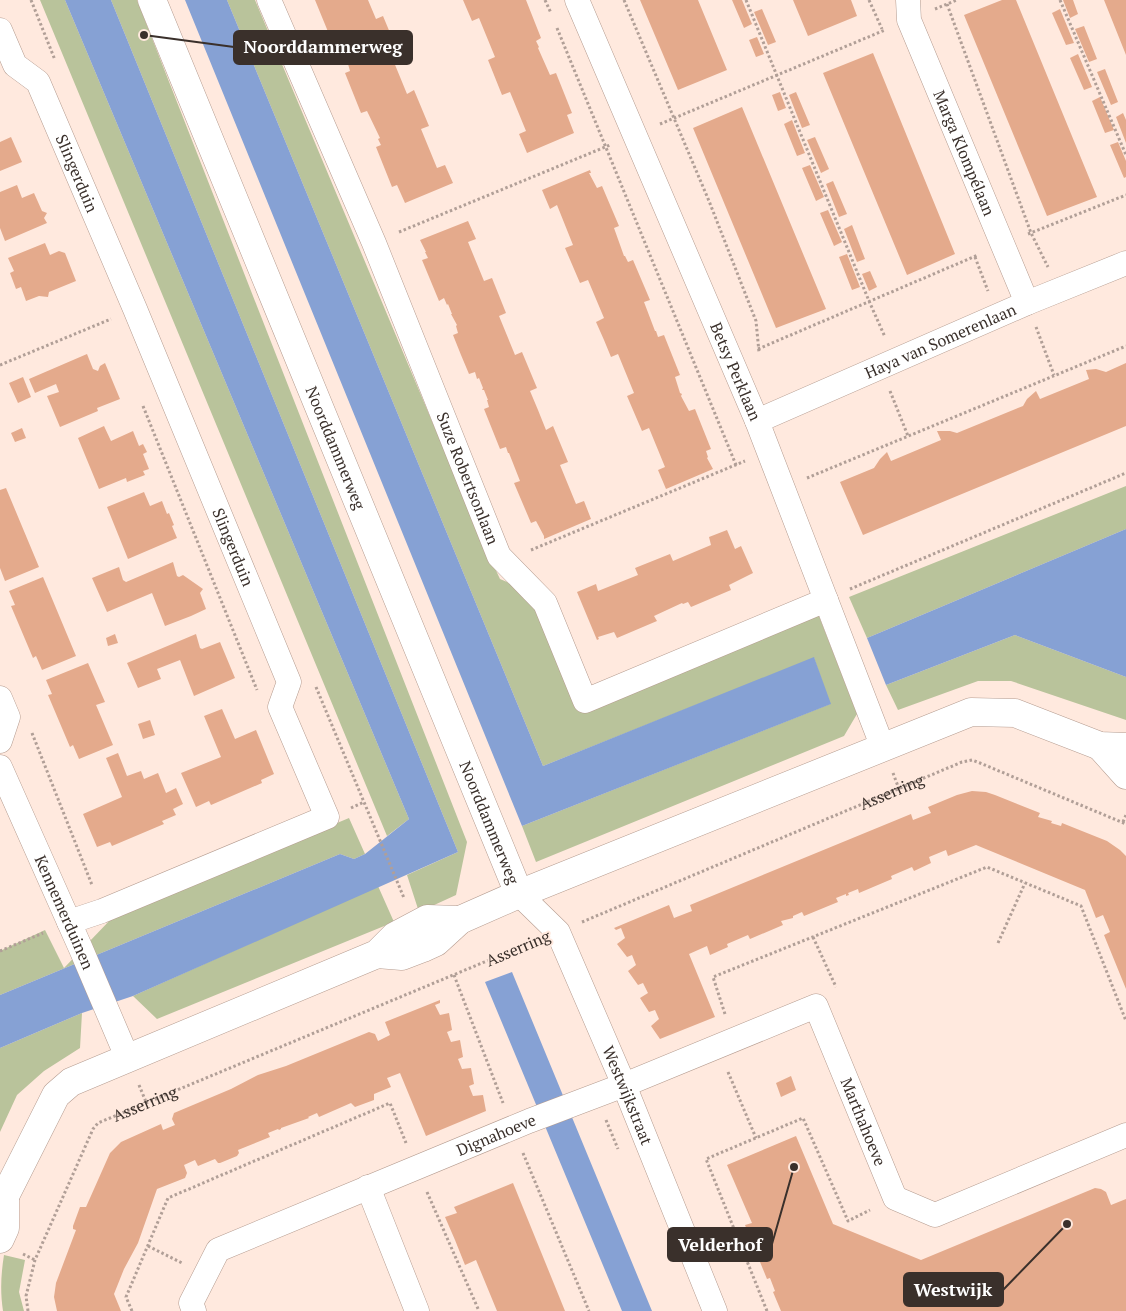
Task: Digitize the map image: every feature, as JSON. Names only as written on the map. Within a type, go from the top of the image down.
[{"type":"street","name":"Noorddammerweg","points":[[152,0],[519,894]]},
{"type":"street","name":"Suze Robertsonlaan","points":[[269,0],[374,243],[498,556],[545,603],[585,701],[826,600]]},
{"type":"street","name":"Betsy Perklaan","points":[[577,0],[757,422],[883,748]]},
{"type":"street","name":"Marga Klompélaan","points":[[908,10],[1027,303]]},
{"type":"street","name":"Slingerduin","points":[[0,30],[15,65],[38,82],[135,309],[290,682],[280,707],[327,817],[102,911],[69,922]]},
{"type":"street","name":"Haya van Somerenlaan","points":[[757,422],[1027,303],[1126,263]]},
{"type":"street","points":[[0,741],[4,708]]},
{"type":"street","points":[[0,1239],[5,1228],[2,1198],[56,1095],[71,1082],[377,954],[395,936],[427,919],[460,920],[519,894],[971,712],[1015,713],[1113,746],[1126,775]]},
{"type":"street","name":"Kennemerduinen","points":[[0,767],[127,1057]]},
{"type":"street","name":"Westwijkstraat","points":[[519,894],[558,932],[624,1085],[715,1311]]},
{"type":"street","name":"Marthahoeve","points":[[624,1085],[816,1006],[896,1198]]},
{"type":"street","name":"Dignahoeve","points":[[194,1311],[191,1303],[218,1250],[529,1120],[624,1085]]},
{"type":"street","points":[[896,1198],[935,1215],[1126,1135]]},
{"type":"street","points":[[368,1187],[417,1311]]},
{"type":"path","points":[[545,0],[553,18]]},
{"type":"path","points":[[746,0],[869,301],[908,436]]},
{"type":"path","points":[[869,0],[882,31]]},
{"type":"path","points":[[374,243],[882,31],[908,10],[947,4],[957,0]]},
{"type":"path","points":[[1060,0],[1126,155]]},
{"type":"path","points":[[947,4],[1032,233],[1060,290]]},
{"type":"path","points":[[556,28],[736,465]]},
{"type":"path","points":[[758,349],[1126,195]]},
{"type":"path","points":[[975,257],[997,316]]},
{"type":"path","points":[[1027,303],[1054,375]]},
{"type":"path","points":[[0,365],[135,309]]},
{"type":"path","points":[[108,320],[112,329]]},
{"type":"path","points":[[804,479],[1126,346]]},
{"type":"path","points":[[142,403],[260,697]]},
{"type":"path","points":[[504,561],[768,451]]},
{"type":"path","points":[[826,600],[1126,473]]},
{"type":"path","points":[[4,708],[26,718],[102,911]]},
{"type":"path","name":"Asserring","points":[[28,1311],[26,1296],[36,1260],[94,1128],[98,1123],[962,762],[972,760],[980,763],[1124,823]]},
{"type":"path","points":[[364,802],[403,894]]},
{"type":"path","points":[[1124,823],[1126,816]]},
{"type":"path","points":[[756,1138],[718,1046],[727,1020],[714,977],[987,867],[1081,906],[1126,1021]]},
{"type":"path","points":[[998,944],[1026,883]]},
{"type":"path","points":[[0,951],[69,922]]},
{"type":"path","points":[[813,937],[840,995]]},
{"type":"path","points":[[132,1311],[126,1298],[168,1198],[390,1103],[479,1311]]},
{"type":"path","points":[[767,1311],[706,1159],[803,1118],[848,1221],[896,1198]]},
{"type":"path","points":[[148,1246],[205,1275]]},
{"type":"green space","points":[[40,0],[65,0],[409,819],[387,836]]},
{"type":"green space","points":[[111,0],[137,0],[467,842],[456,895],[419,912],[407,875],[458,852]]},
{"type":"green space","points":[[227,0],[255,0],[484,545],[500,579],[523,589],[539,603],[584,708],[817,611],[857,714],[844,736],[536,862],[522,826],[830,704],[814,658],[543,766]]},
{"type":"green space","points":[[1126,486],[1126,529],[867,638],[849,597]]},
{"type":"green space","points":[[1015,635],[1126,677],[1126,720],[1011,681],[978,681],[898,710],[886,685]]},
{"type":"green space","points":[[349,818],[365,854],[354,859],[340,854],[0,995],[0,951],[45,930],[64,968],[113,917]]},
{"type":"green space","points":[[378,886],[394,922],[157,1019],[133,996]]},
{"type":"green space","points":[[82,1013],[80,1048],[44,1071],[17,1095],[0,1132],[0,1048]]},
{"type":"green space","points":[[4,1255],[25,1260],[19,1292],[24,1311],[3,1311],[1,1283]]},
{"type":"water","points":[[65,0],[111,0],[458,852],[133,996],[82,1013],[0,1048],[0,995],[340,854],[354,859],[365,854],[409,819]]},
{"type":"water","points":[[185,0],[227,0],[543,766],[814,657],[831,704],[522,826]]},
{"type":"water","points":[[1126,529],[1126,677],[1015,635],[886,685],[867,638]]},
{"type":"water","points":[[512,972],[652,1311],[622,1311],[485,982]]},
{"type":"building","points":[[315,0],[368,0],[376,19],[383,16],[398,52],[391,55],[407,94],[414,90],[429,126],[421,129],[437,168],[445,165],[453,183],[405,203],[397,185],[392,187],[376,147],[381,145],[378,139],[380,138],[367,111],[361,113],[345,73],[350,71],[349,64],[336,37],[331,39]]},
{"type":"building","points":[[463,0],[526,0],[541,38],[536,41],[538,48],[550,75],[556,73],[572,113],[567,115],[574,133],[527,153],[519,134],[526,131],[510,92],[502,95],[488,60],[495,57],[479,18],[472,21]]},
{"type":"building","points":[[640,0],[698,0],[727,70],[678,90]]},
{"type":"building","points":[[732,0],[742,0],[752,24],[744,28]]},
{"type":"building","points":[[793,0],[851,0],[857,16],[808,36]]},
{"type":"building","points":[[1002,0],[1016,0],[1097,197],[1047,216],[964,15]]},
{"type":"building","points":[[1063,0],[1073,0],[1078,14],[1070,18]]},
{"type":"building","points":[[1104,0],[1126,0],[1126,55]]},
{"type":"building","points":[[762,9],[776,42],[768,45],[754,12]]},
{"type":"building","points":[[1060,9],[1074,43],[1066,45],[1052,13]]},
{"type":"building","points":[[1084,26],[1097,59],[1089,62],[1075,29]]},
{"type":"building","points":[[757,37],[764,54],[756,57],[749,40]]},
{"type":"building","points":[[873,53],[955,254],[907,275],[823,73]]},
{"type":"building","points":[[1078,54],[1092,87],[1084,90],[1070,58]]},
{"type":"building","points":[[1105,69],[1118,102],[1111,105],[1097,72]]},
{"type":"building","points":[[780,92],[786,108],[778,111],[772,95]]},
{"type":"building","points":[[796,92],[810,125],[802,128],[789,95]]},
{"type":"building","points":[[1100,97],[1114,130],[1105,133],[1092,101]]},
{"type":"building","points":[[742,107],[826,309],[776,328],[693,128]]},
{"type":"building","points":[[1123,113],[1126,120],[1126,143],[1116,117]]},
{"type":"building","points":[[792,120],[805,153],[797,156],[784,124]]},
{"type":"building","points":[[11,137],[22,162],[0,171],[0,142]]},
{"type":"building","points":[[815,137],[829,169],[821,173],[807,140]]},
{"type":"building","points":[[1118,142],[1126,161],[1126,177],[1124,178],[1110,145]]},
{"type":"building","points":[[810,165],[824,197],[816,201],[802,168]]},
{"type":"building","points":[[590,170],[591,173],[589,173],[597,188],[602,186],[619,226],[614,228],[624,256],[628,262],[633,260],[650,300],[644,302],[658,337],[664,335],[680,375],[675,377],[682,394],[681,396],[689,411],[695,409],[711,449],[706,451],[707,458],[713,469],[666,489],[658,470],[665,467],[649,428],[642,431],[627,396],[634,393],[618,354],[611,357],[596,322],[604,318],[588,280],[580,283],[565,248],[573,245],[557,205],[550,209],[542,190]]},
{"type":"building","points":[[833,181],[847,214],[839,217],[826,184]]},
{"type":"building","points":[[17,185],[22,198],[34,193],[42,211],[47,213],[44,218],[47,223],[5,241],[0,228],[0,192]]},
{"type":"building","points":[[828,210],[842,242],[834,246],[820,213]]},
{"type":"building","points":[[468,221],[476,239],[468,242],[484,281],[492,278],[506,313],[499,316],[515,355],[522,352],[537,388],[530,391],[546,430],[553,426],[568,462],[560,465],[576,504],[584,501],[591,519],[544,539],[536,521],[531,523],[514,483],[520,481],[509,453],[506,447],[500,449],[484,409],[489,407],[488,400],[484,390],[482,390],[479,378],[477,379],[475,372],[469,374],[461,355],[453,335],[458,333],[457,325],[448,304],[444,298],[439,301],[422,260],[428,258],[420,240]]},
{"type":"building","points":[[852,225],[865,259],[857,262],[844,229]]},
{"type":"building","points":[[45,243],[50,255],[59,251],[65,253],[76,281],[49,292],[48,297],[39,296],[26,301],[21,287],[16,289],[10,273],[14,271],[8,258]]},
{"type":"building","points":[[847,254],[860,287],[852,290],[839,257]]},
{"type":"building","points":[[870,271],[877,287],[869,291],[862,274]]},
{"type":"building","points":[[87,354],[93,369],[98,371],[100,366],[105,363],[120,399],[97,408],[98,411],[60,427],[47,396],[59,392],[56,384],[35,393],[29,379]]},
{"type":"building","points":[[1126,363],[1126,426],[863,535],[840,482],[874,468],[887,452],[891,461],[941,440],[937,431],[957,433],[1023,406],[1027,399],[1036,391],[1040,399],[1089,379],[1086,370],[1096,369],[1106,372]]},
{"type":"building","points":[[23,377],[31,397],[18,403],[9,383]]},
{"type":"building","points":[[104,426],[111,441],[133,431],[139,446],[143,444],[147,452],[143,454],[149,469],[143,471],[145,475],[127,482],[126,478],[99,489],[78,438]]},
{"type":"building","points":[[22,428],[26,438],[15,442],[11,433]]},
{"type":"building","points":[[6,488],[39,567],[5,581],[0,568],[0,490]]},
{"type":"building","points":[[144,492],[150,506],[162,501],[174,525],[172,526],[177,538],[128,559],[107,507]]},
{"type":"building","points":[[727,530],[735,549],[741,546],[753,573],[729,585],[731,590],[691,607],[688,602],[682,603],[654,616],[657,621],[617,638],[614,632],[598,637],[599,639],[597,640],[577,592],[596,584],[598,591],[638,575],[635,568],[670,554],[673,561],[711,545],[709,537]]},
{"type":"building","points":[[173,562],[177,576],[183,575],[203,589],[200,593],[206,609],[165,626],[152,593],[107,612],[92,578],[119,567],[123,580],[126,582]]},
{"type":"building","points":[[43,577],[76,656],[42,670],[36,656],[33,658],[11,606],[15,605],[9,591]]},
{"type":"building","points":[[115,634],[118,643],[108,646],[106,638]]},
{"type":"building","points":[[196,634],[202,649],[220,642],[235,678],[194,696],[180,660],[157,669],[161,679],[138,688],[127,663]]},
{"type":"building","points":[[88,663],[105,702],[96,705],[113,745],[79,759],[73,745],[70,747],[48,695],[52,694],[46,680]]},
{"type":"building","points":[[222,709],[235,739],[256,730],[274,774],[261,780],[262,783],[211,805],[209,801],[196,807],[181,773],[221,757],[204,716]]},
{"type":"building","points":[[150,720],[155,735],[143,739],[138,724]]},
{"type":"building","points":[[118,753],[127,776],[141,771],[144,779],[158,773],[166,793],[176,788],[183,804],[173,809],[176,815],[162,821],[164,824],[112,846],[110,842],[97,847],[83,814],[122,797],[106,758]]},
{"type":"building","points":[[972,791],[995,795],[1040,813],[1038,817],[1052,821],[1051,823],[1061,826],[1062,823],[1107,841],[1126,856],[1126,989],[1104,935],[1110,932],[1103,915],[1096,918],[1085,890],[976,845],[948,856],[946,850],[929,857],[931,863],[914,871],[912,867],[891,876],[892,879],[859,893],[858,889],[848,893],[849,895],[846,896],[846,894],[836,898],[838,902],[804,916],[802,912],[793,916],[793,918],[781,921],[783,925],[750,939],[748,935],[727,944],[728,947],[710,955],[707,946],[689,954],[715,1017],[660,1039],[651,1026],[659,1019],[655,1010],[649,1012],[640,998],[648,993],[643,983],[638,985],[628,971],[636,965],[632,955],[627,957],[617,944],[625,938],[621,928],[616,930],[614,928],[669,905],[674,918],[692,911],[690,905],[911,814],[913,820],[931,813],[928,807]]},
{"type":"building","points":[[440,1000],[440,1003],[435,1005],[440,1015],[449,1013],[452,1030],[447,1032],[451,1042],[460,1040],[463,1057],[458,1059],[462,1069],[471,1068],[474,1084],[469,1086],[473,1096],[483,1095],[486,1111],[426,1136],[400,1073],[387,1078],[391,1087],[374,1094],[374,1100],[355,1107],[351,1103],[319,1117],[317,1113],[309,1118],[268,1133],[270,1137],[238,1150],[237,1156],[220,1163],[215,1159],[198,1166],[195,1160],[184,1165],[187,1173],[185,1178],[157,1189],[138,1243],[124,1269],[114,1294],[121,1311],[57,1311],[54,1297],[56,1283],[76,1230],[73,1229],[73,1226],[80,1207],[86,1207],[110,1153],[121,1142],[161,1124],[163,1130],[175,1125],[172,1119],[174,1113],[231,1089],[258,1075],[286,1066],[369,1032],[375,1034],[378,1041],[390,1035],[385,1022]]},
{"type":"building","points":[[791,1076],[796,1090],[781,1097],[776,1083]]},
{"type":"building","points":[[796,1136],[833,1224],[921,1260],[1095,1188],[1106,1192],[1111,1205],[1126,1199],[1126,1311],[781,1311],[773,1292],[775,1291],[770,1278],[767,1279],[745,1225],[752,1223],[727,1165]]},
{"type":"building","points":[[513,1183],[565,1311],[497,1311],[476,1260],[465,1265],[445,1217],[457,1213],[454,1207]]},
{"type":"place","name":"Noorddammerweg","points":[[144,35]]},
{"type":"place","name":"Velderhof","points":[[794,1167]]},
{"type":"place","name":"Westwijk","points":[[1067,1224]]}]
